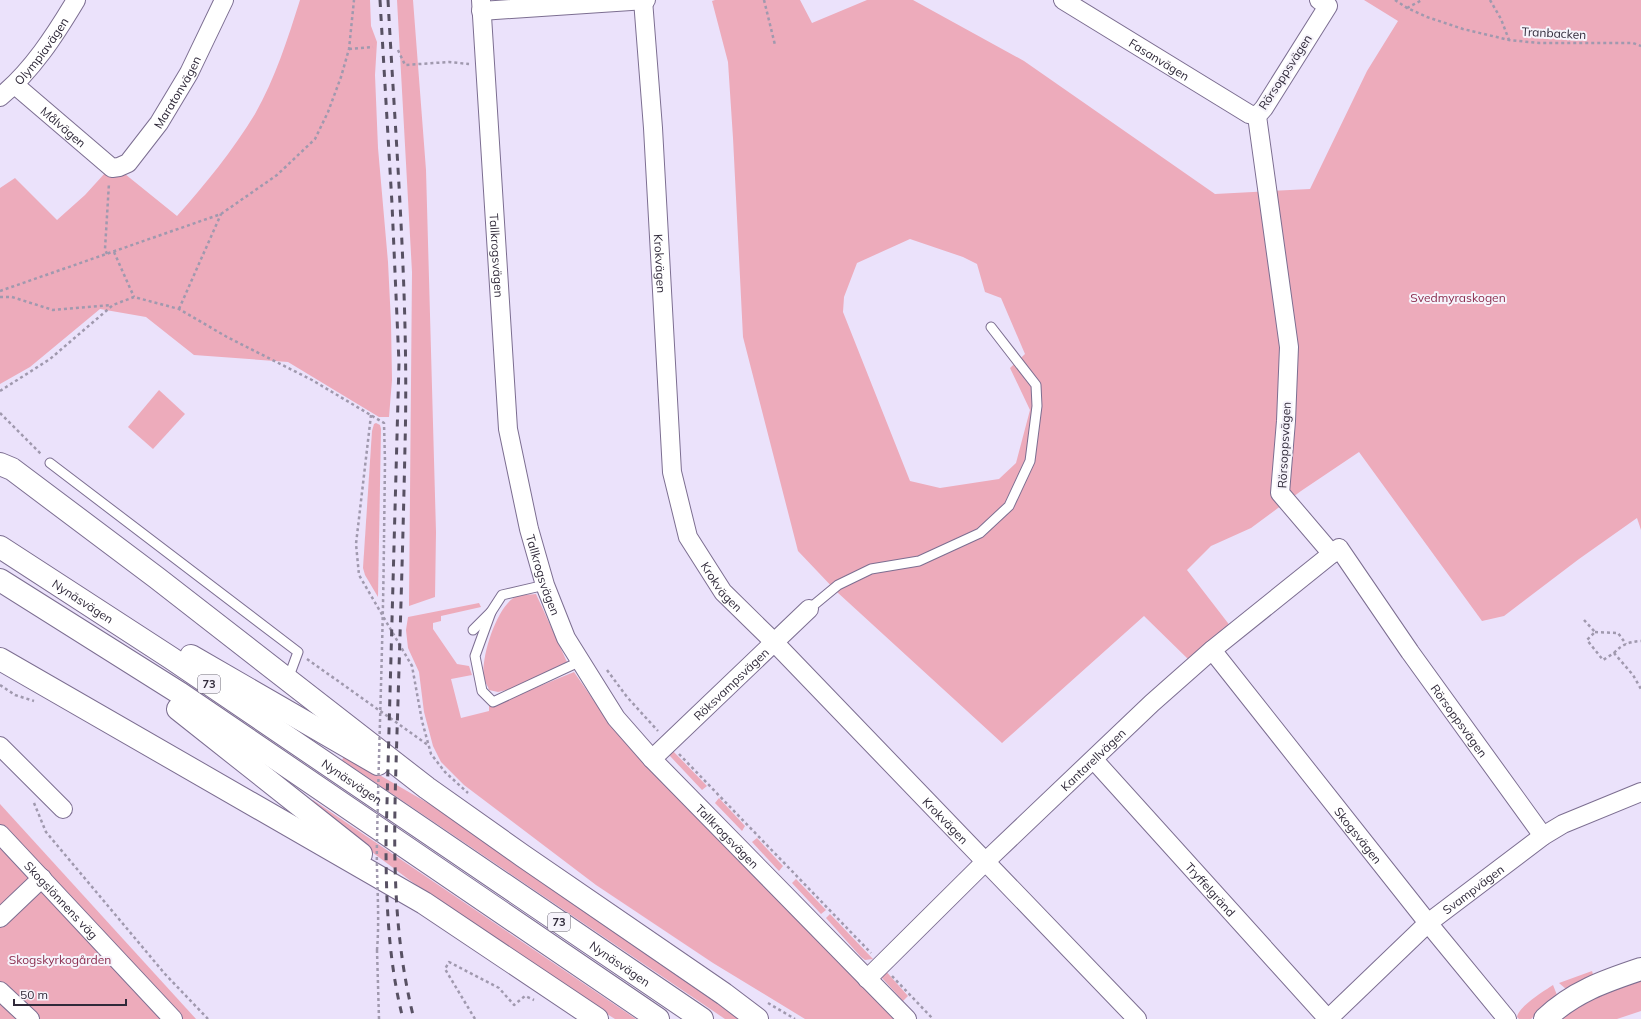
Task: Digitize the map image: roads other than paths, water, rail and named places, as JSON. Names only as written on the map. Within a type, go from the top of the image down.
[{"type":"main road","points":[[0,464],[12,469],[157,578],[427,788],[724,994],[757,1019]]},
{"type":"main road","name":"Nynäsvägen","points":[[0,547],[171,658],[702,1019]]},
{"type":"main road","points":[[52,580],[152,631],[197,660],[459,810]]},
{"type":"main road","points":[[0,581],[43,617],[120,668],[195,722],[424,903]]},
{"type":"main road","name":"Nynäsvägen","points":[[0,581],[181,694],[658,1019]]},
{"type":"main road","points":[[0,659],[424,903],[597,1019]]},
{"type":"main road","points":[[1545,1019],[1559,1006],[1601,982],[1641,969]]},
{"type":"main road","points":[[724,994],[768,1019]]},
{"type":"street","name":"Olympiavägen","points":[[0,97],[15,85],[52,40],[76,0]]},
{"type":"street","name":"Maratonvägen","points":[[110,174],[119,167],[128,163],[159,123],[189,73],[224,0]]},
{"type":"street","name":"Krokvägen","points":[[643,0],[653,128],[672,472],[688,536],[723,592],[774,642],[1137,1019]]},
{"type":"street","points":[[481,6],[646,0]]},
{"type":"street","name":"Fasanvägen","points":[[1064,0],[1249,114],[1257,116]]},
{"type":"street","name":"Rörsoppsvägen","points":[[1319,0],[1328,6],[1264,108],[1257,116],[1289,346],[1286,421],[1280,493],[1332,554],[1339,548],[1410,652],[1543,836]]},
{"type":"street","name":"Tallkrogsvägen","points":[[481,6],[508,429],[529,529],[545,585],[566,638],[616,718],[652,759],[907,1019]]},
{"type":"street","name":"Målvägen","points":[[15,85],[110,174]]},
{"type":"street","name":"Kantarellvägen","points":[[868,979],[985,862],[1094,760],[1152,703],[1212,650],[1332,554]]},
{"type":"street","name":"Röksvampsvägen","points":[[652,759],[809,609]]},
{"type":"street","name":"Skogsvägen","points":[[1212,650],[1428,923],[1507,1019]]},
{"type":"street","points":[[0,746],[63,810]]},
{"type":"street","name":"Tryffelgränd","points":[[1094,760],[1328,1019]]},
{"type":"street","name":"Svampvägen","points":[[1328,1019],[1428,923],[1543,836],[1563,824],[1641,792]]},
{"type":"street","name":"Skogslönnens väg","points":[[0,834],[173,1019]]},
{"type":"street","points":[[0,918],[42,878]]},
{"type":"street","points":[[0,991],[30,1019]]},
{"type":"lane","points":[[809,609],[838,585],[871,569],[919,561],[980,533],[1009,506],[1030,461],[1037,406],[1036,385],[991,327]]},
{"type":"lane","points":[[50,463],[298,652],[288,680]]},
{"type":"lane","points":[[473,630],[491,612],[502,595],[545,585]]},
{"type":"lane","points":[[491,612],[475,656],[482,691],[493,702],[581,661]]},
{"type":"railway","points":[[380,0],[392,204],[399,363],[386,840],[387,885],[391,952],[403,1019]]},
{"type":"railway","points":[[388,0],[401,223],[406,390],[395,805],[395,877],[401,948],[406,984],[414,1019]]},
{"type":"park label","name":"Svedmyraskogen","points":[[1458,297]]},
{"type":"park label","name":"Skogskyrkogården","points":[[60,959]]}]
